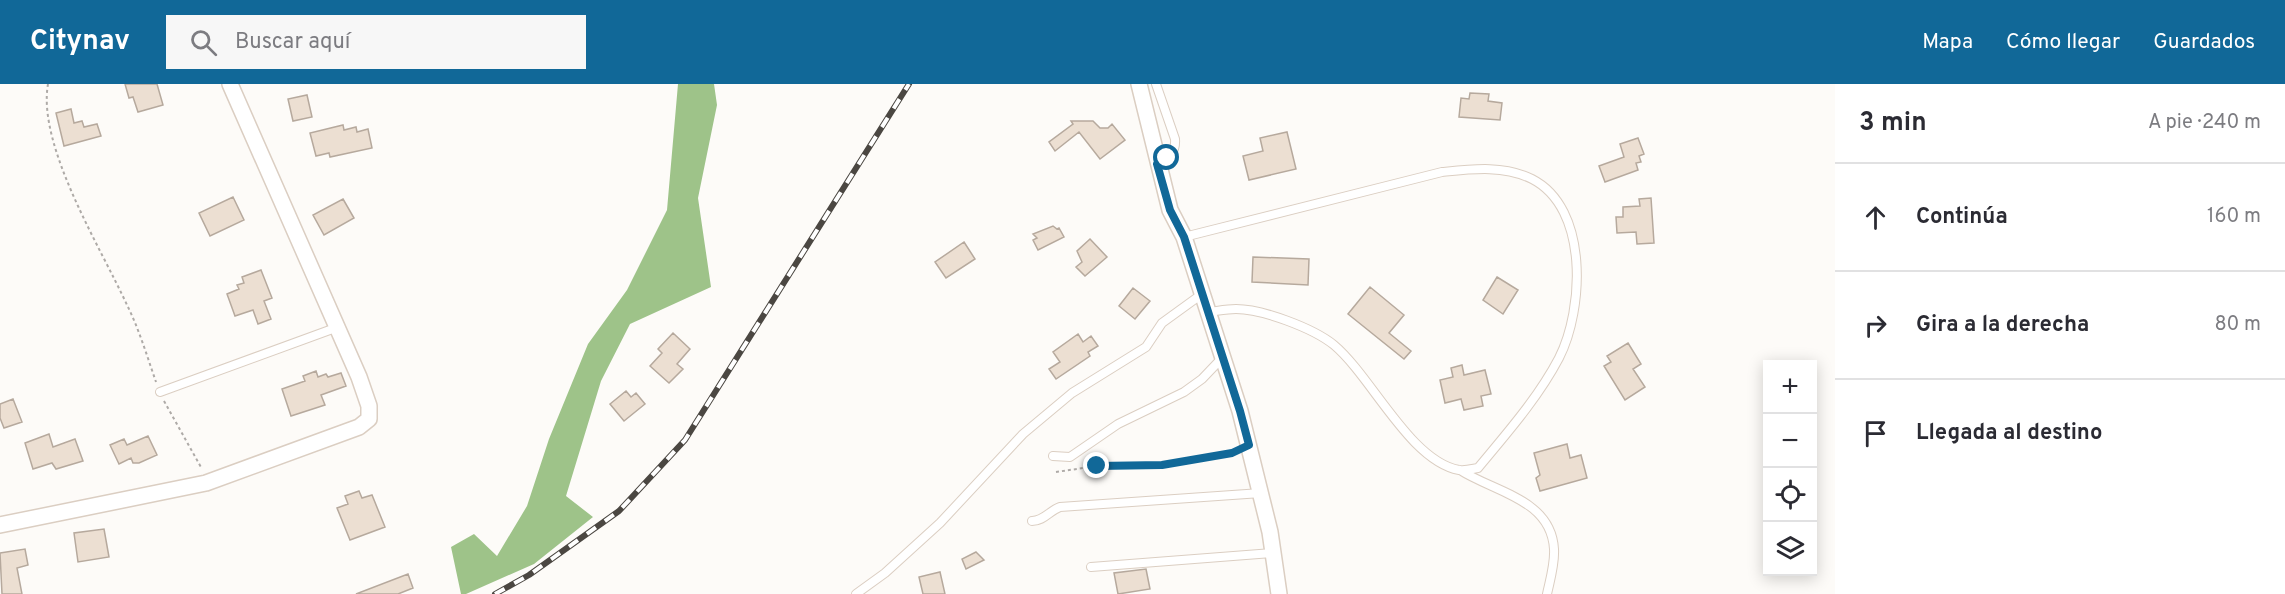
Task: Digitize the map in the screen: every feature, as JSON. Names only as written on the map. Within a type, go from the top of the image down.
[{"type":"street","points":[[0,525],[206,483],[359,427],[369,419],[369,406],[338,327],[230,84]]},
{"type":"street","points":[[1139,84],[1170,210],[1184,237],[1240,411],[1261,493],[1279,594]]},
{"type":"lane","points":[[1156,84],[1175,139],[1175,147],[1167,158],[1157,164]]},
{"type":"lane","points":[[1184,237],[1442,172],[1484,168],[1516,173],[1533,179],[1549,191],[1566,214],[1576,260],[1577,290],[1572,316],[1559,357],[1519,418],[1478,468],[1460,470]]},
{"type":"lane","points":[[856,594],[885,573],[940,523],[1023,434],[1081,387],[1146,347],[1162,323],[1202,294]]},
{"type":"lane","points":[[1208,312],[1237,309],[1282,319],[1332,344],[1351,362],[1418,445],[1441,462],[1460,470],[1478,482],[1516,497],[1541,515],[1549,528],[1555,550],[1547,594]]},
{"type":"lane","points":[[160,392],[338,327]]},
{"type":"lane","points":[[1053,456],[1070,457],[1118,424],[1184,392],[1202,379],[1223,357]]},
{"type":"lane","points":[[1032,521],[1043,519],[1054,509],[1060,507],[1261,493]]},
{"type":"lane","points":[[1091,567],[1273,553]]},
{"type":"path","points":[[48,84],[45,98],[50,133],[69,186],[128,306],[160,392],[174,421],[193,449],[203,470],[206,483]]},
{"type":"path","points":[[1056,472],[1097,466],[1162,465],[1232,453],[1249,445]]},
{"type":"green space","points":[[678,84],[714,84],[717,105],[698,198],[711,287],[630,324],[601,381],[566,496],[593,517],[534,564],[466,594],[461,594],[451,547],[474,534],[497,556],[527,506],[549,439],[588,344],[627,290],[667,210]]},
{"type":"building","points":[[125,84],[157,84],[163,105],[138,112],[133,97],[129,98]]},
{"type":"building","points":[[1470,93],[1489,94],[1488,101],[1502,103],[1500,120],[1459,117],[1461,98],[1469,99]]},
{"type":"building","points":[[307,95],[312,117],[293,121],[288,99]]},
{"type":"building","points":[[71,109],[74,123],[82,121],[84,127],[97,124],[101,136],[64,146],[56,113]]},
{"type":"building","points":[[1071,121],[1093,121],[1100,128],[1108,128],[1112,124],[1125,140],[1100,159],[1079,132],[1055,151],[1049,142],[1073,124]]},
{"type":"building","points":[[343,125],[344,130],[356,127],[357,132],[368,129],[372,148],[330,157],[329,153],[316,156],[310,133]]},
{"type":"building","points":[[1287,132],[1296,169],[1249,180],[1243,156],[1263,151],[1260,138]]},
{"type":"building","points":[[1638,138],[1644,154],[1639,156],[1641,162],[1636,163],[1638,170],[1605,182],[1599,166],[1624,157],[1620,144]]},
{"type":"building","points":[[233,197],[244,220],[210,236],[199,213]]},
{"type":"building","points":[[1651,198],[1654,243],[1637,244],[1636,232],[1617,233],[1616,217],[1623,217],[1623,207],[1640,206],[1639,199]]},
{"type":"building","points":[[343,199],[354,218],[324,235],[313,215]]},
{"type":"building","points":[[1053,226],[1059,228],[1064,237],[1038,250],[1033,240],[1037,238],[1033,234]]},
{"type":"building","points":[[1090,239],[1107,257],[1085,276],[1076,267],[1082,262],[1077,251]]},
{"type":"building","points":[[964,242],[975,259],[946,278],[935,262]]},
{"type":"building","points":[[1253,257],[1309,259],[1308,285],[1252,282]]},
{"type":"building","points":[[261,270],[272,298],[264,301],[271,319],[258,324],[253,310],[235,316],[227,294],[239,289],[237,285],[244,283],[242,277]]},
{"type":"building","points":[[1497,277],[1518,290],[1503,314],[1483,300]]},
{"type":"building","points":[[1370,287],[1404,315],[1389,333],[1411,351],[1404,359],[1348,314]]},
{"type":"building","points":[[1133,288],[1150,301],[1135,319],[1119,306]]},
{"type":"building","points":[[673,333],[690,349],[677,364],[683,369],[669,383],[650,366],[662,353],[658,349]]},
{"type":"building","points":[[1078,334],[1083,342],[1091,336],[1098,346],[1088,352],[1090,356],[1056,379],[1049,369],[1060,362],[1053,352]]},
{"type":"building","points":[[1628,343],[1641,364],[1633,369],[1645,387],[1625,400],[1604,366],[1611,362],[1607,356]]},
{"type":"building","points":[[1462,365],[1464,375],[1485,370],[1491,394],[1481,396],[1483,406],[1464,410],[1461,399],[1445,403],[1440,380],[1453,377],[1451,368]]},
{"type":"building","points":[[316,371],[318,377],[341,373],[346,386],[321,395],[325,405],[291,416],[282,389],[305,381],[303,376]]},
{"type":"building","points":[[626,391],[631,397],[636,393],[645,404],[624,421],[610,404]]},
{"type":"building","points":[[13,399],[22,422],[4,428],[0,418],[0,404]]},
{"type":"building","points":[[49,434],[53,447],[75,439],[83,461],[56,469],[52,463],[33,469],[25,443]]},
{"type":"building","points":[[148,436],[157,455],[139,463],[133,463],[131,458],[119,464],[110,445],[124,439],[127,445]]},
{"type":"building","points":[[1567,444],[1570,458],[1581,455],[1587,478],[1540,491],[1536,478],[1540,475],[1534,453]]},
{"type":"building","points":[[359,491],[362,498],[372,495],[385,527],[350,540],[337,508],[348,504],[345,496]]},
{"type":"building","points":[[104,529],[109,557],[78,562],[74,533]]},
{"type":"building","points":[[25,549],[28,565],[17,568],[22,594],[2,594],[0,553]]},
{"type":"building","points":[[976,552],[984,560],[966,569],[962,559]]},
{"type":"building","points":[[1146,569],[1150,589],[1118,594],[1114,573]]},
{"type":"building","points":[[940,572],[945,594],[923,594],[919,577]]},
{"type":"building","points":[[408,574],[413,588],[398,594],[356,594]]},
{"type":"railway","points":[[495,594],[529,575],[619,511],[685,440],[909,84]]},
{"type":"route","points":[[1097,466],[1162,465],[1232,453],[1249,445],[1184,237],[1170,210],[1159,173],[1157,164],[1167,158]]}]
